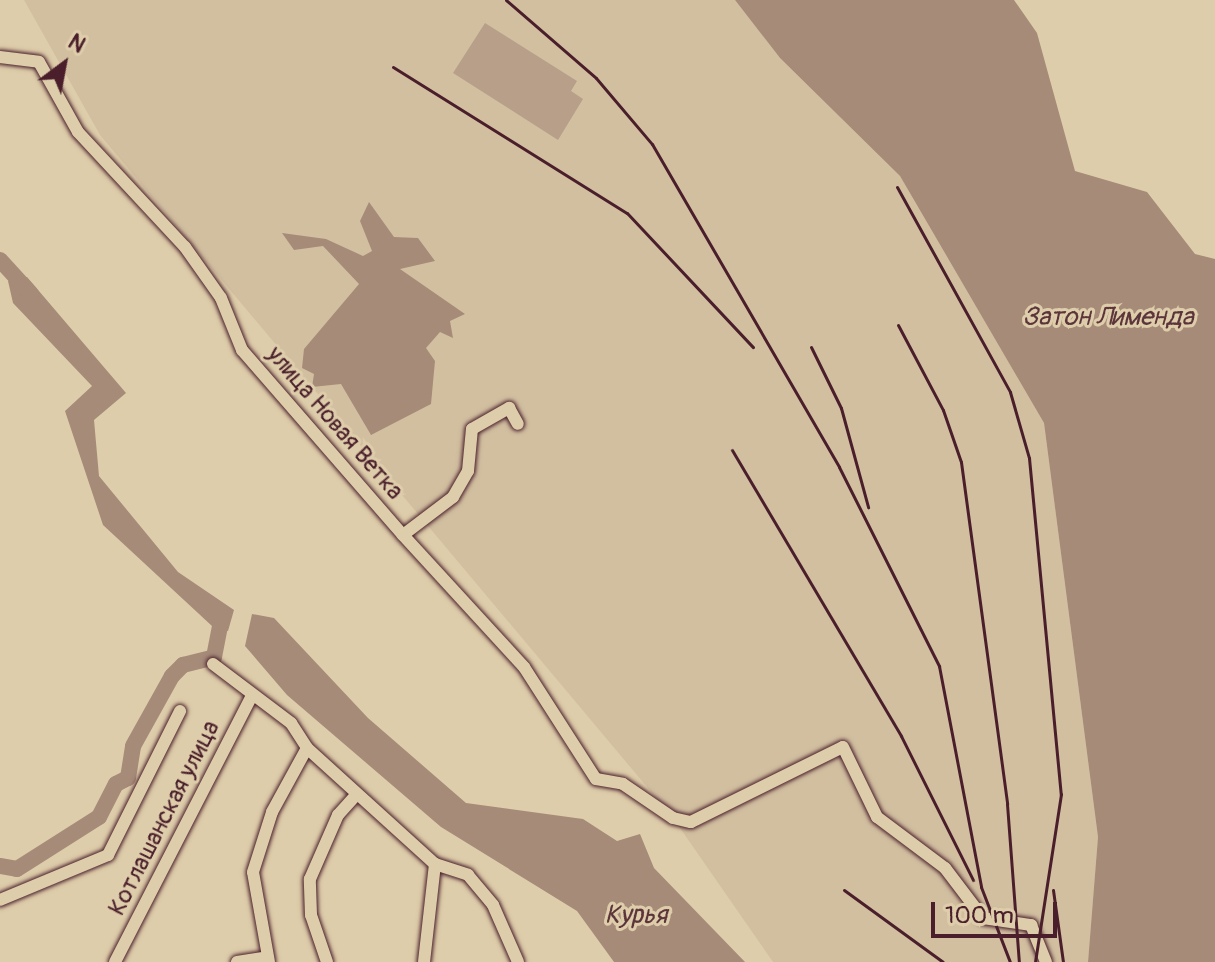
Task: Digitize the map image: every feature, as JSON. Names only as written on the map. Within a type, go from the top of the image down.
[{"type":"street","name":"улица Новая Ветка","points":[[0,57],[39,62],[78,132],[194,260],[242,350],[403,535],[524,667],[596,779],[623,784],[673,818],[691,822],[843,747],[877,817],[945,868],[983,918],[1031,925],[1046,962]]},
{"type":"street","name":"улица Новая Ветка","points":[[403,535],[453,497],[468,471],[472,429],[509,408],[518,424]]},
{"type":"street","points":[[213,664],[291,723],[307,748],[435,864],[468,875],[485,894],[518,962]]},
{"type":"street","name":"Котлашанская улица","points":[[115,962],[252,695]]},
{"type":"street","points":[[0,900],[108,855],[180,711]]},
{"type":"street","points":[[237,962],[268,959],[253,872],[272,812],[307,748]]},
{"type":"street","points":[[327,962],[311,915],[310,879],[338,815],[357,794]]},
{"type":"street","points":[[424,962],[435,864]]},
{"type":"shaded area","points":[[24,0],[735,0],[780,58],[900,176],[1044,423],[1098,837],[1088,962],[773,962],[673,818],[100,135]]},
{"type":"water","name":"Затон Лименда","points":[[735,0],[1014,0],[1037,33],[1075,171],[1147,192],[1195,254],[1215,259],[1215,962],[1088,962],[1098,837],[1044,423],[900,176],[780,58]]},
{"type":"water","points":[[369,202],[394,237],[418,238],[435,261],[400,269],[465,314],[450,321],[453,338],[440,332],[426,348],[435,361],[431,404],[371,435],[341,384],[312,387],[314,374],[302,368],[304,349],[359,284],[323,246],[294,250],[282,233],[326,239],[363,256],[372,251],[360,221]]},
{"type":"water","points":[[27,277],[126,393],[94,420],[99,476],[178,572],[234,610],[228,631],[212,626],[103,525],[65,411],[92,386],[13,303],[8,281]]},
{"type":"water","name":"Курья","points":[[252,614],[274,618],[368,718],[466,803],[583,819],[617,841],[640,834],[654,868],[745,962],[614,962],[577,911],[441,827],[287,695],[245,646]]},
{"type":"building","points":[[485,23],[577,81],[571,91],[583,99],[558,140],[453,73]]},
{"type":"waterway","points":[[0,260],[31,294]]},
{"type":"waterway","points":[[0,866],[17,869],[99,817],[116,784],[128,778],[133,746],[172,676],[183,665],[214,657],[221,622],[209,612]]},
{"type":"railway","points":[[506,0],[596,78],[652,144],[839,467],[939,666],[981,887],[1010,962]]},
{"type":"railway","points":[[393,67],[627,213],[753,347]]},
{"type":"railway","points":[[897,187],[1010,392],[1029,458],[1061,794],[1035,962]]},
{"type":"railway","points":[[898,325],[943,410],[961,462],[1007,804],[1019,962]]},
{"type":"railway","points":[[811,347],[841,408],[868,507]]},
{"type":"railway","points":[[732,450],[901,736],[973,880]]},
{"type":"railway","points":[[844,890],[943,962]]},
{"type":"railway","points":[[1053,890],[1063,962]]}]
